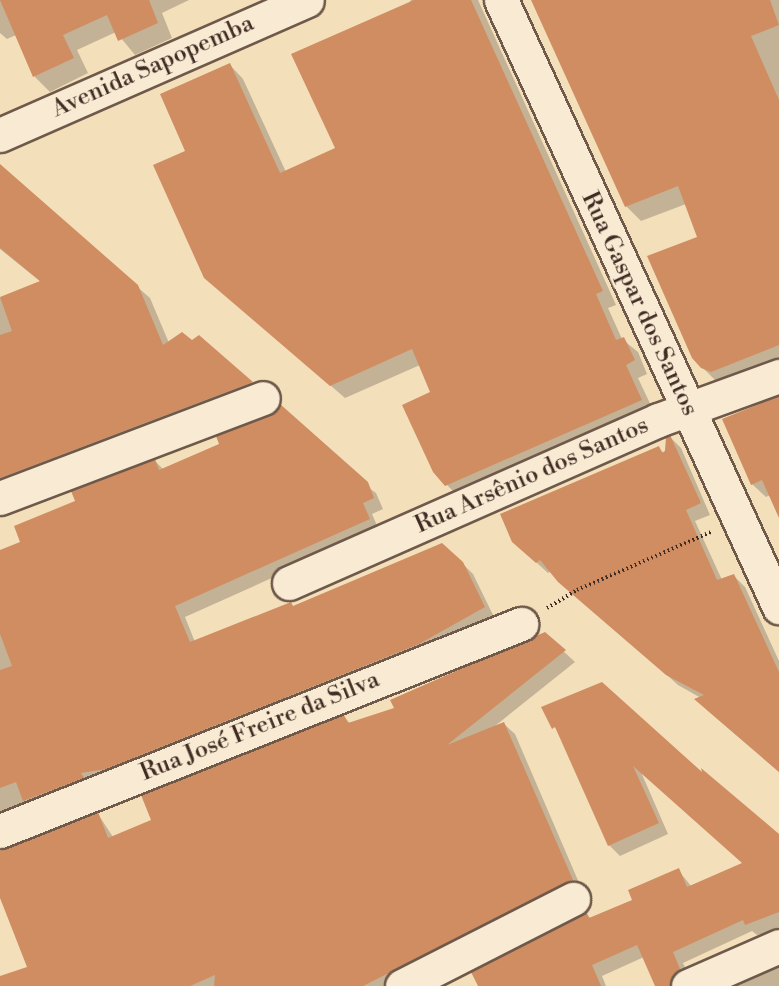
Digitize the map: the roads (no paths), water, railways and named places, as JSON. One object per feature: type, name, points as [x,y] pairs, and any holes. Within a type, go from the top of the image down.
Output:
[{"type":"street","name":"Avenida Sapopemba","points":[[0,135],[307,0]]},
{"type":"street","name":"Rua Gaspar dos Santos","points":[[501,0],[779,607]]},
{"type":"street","name":"Rua Arsênio dos Santos","points":[[289,583],[688,410],[779,376]]},
{"type":"street","points":[[0,498],[263,398]]},
{"type":"street","name":"Rua José Freire da Silva","points":[[0,831],[520,624]]},
{"type":"street","points":[[402,986],[443,978],[573,899]]},
{"type":"street","points":[[688,986],[779,946]]}]
